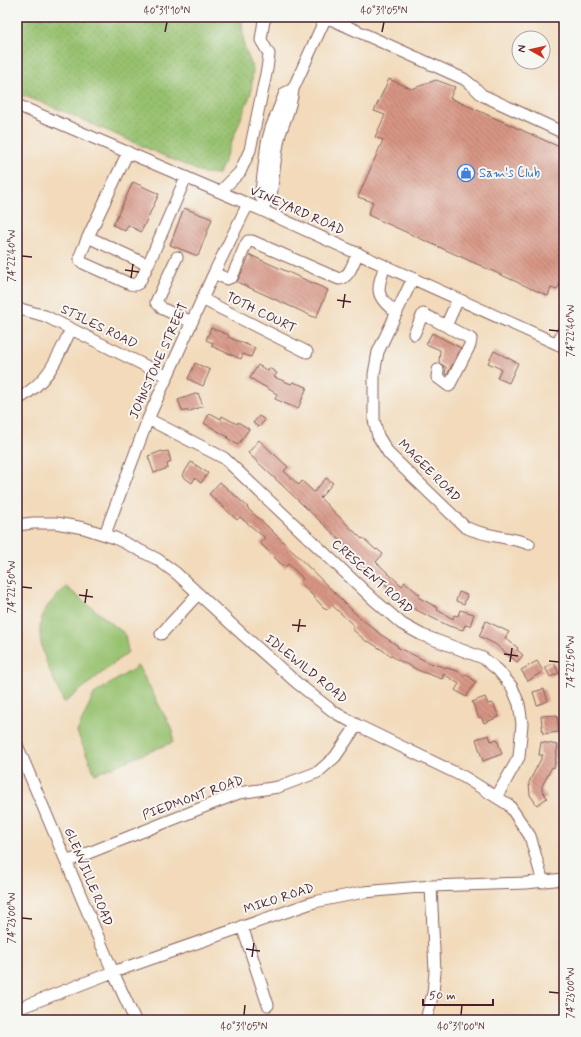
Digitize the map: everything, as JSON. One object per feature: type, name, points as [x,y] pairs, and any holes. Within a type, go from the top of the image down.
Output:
[{"type":"street","points":[[220,192],[240,172],[250,150],[269,54],[261,40],[264,20],[267,17]]},
{"type":"street","points":[[265,207],[272,199],[276,155],[280,134],[292,98],[293,89],[326,17],[464,79],[482,96],[564,133]]},
{"type":"street","name":"VINEYARD ROAD","points":[[17,105],[248,204],[265,207],[385,266],[560,345]]},
{"type":"street","points":[[128,152],[88,237],[80,256],[80,260],[89,266],[130,284],[135,285],[139,283],[186,177]]},
{"type":"street","name":"JOHNSTONE STREET","points":[[105,534],[148,419],[166,376],[248,204]]},
{"type":"street","points":[[88,237],[148,264]]},
{"type":"street","points":[[214,273],[227,279],[232,277],[248,241],[252,241],[339,279],[343,279],[347,276],[358,253]]},
{"type":"street","points":[[177,257],[156,302],[163,309],[192,322]]},
{"type":"street","points":[[385,266],[380,280],[379,294],[385,304],[397,313]]},
{"type":"street","name":"MAGEE ROAD","points":[[413,278],[378,352],[374,374],[374,420],[378,436],[389,454],[465,527],[476,533],[517,539],[529,544]]},
{"type":"street","name":"TOTH COURT","points":[[202,299],[307,352]]},
{"type":"street","points":[[446,326],[458,299]]},
{"type":"street","name":"STILES ROAD","points":[[17,308],[45,316],[166,376]]},
{"type":"street","points":[[414,334],[423,314],[471,339],[470,345],[450,386],[437,377],[438,370]]},
{"type":"street","points":[[17,400],[30,392],[43,380],[53,366],[71,329]]},
{"type":"street","points":[[560,345],[564,329]]},
{"type":"street","name":"CRESCENT ROAD","points":[[148,419],[224,458],[372,598],[402,624],[422,635],[482,658],[498,670],[512,686],[519,704],[522,724],[519,757],[497,796]]},
{"type":"street","name":"IDLEWILD ROAD","points":[[17,525],[56,523],[84,528],[105,534],[157,559],[176,573],[297,683],[334,712],[356,725],[464,777],[497,796],[509,805],[530,836],[543,882]]},
{"type":"street","points":[[161,634],[198,594]]},
{"type":"street","name":"PIEDMONT ROAD","points":[[66,862],[240,793],[278,787],[318,772],[335,757],[356,725]]},
{"type":"street","name":"GLENVILLE ROAD","points":[[17,745],[113,972],[135,1020]]},
{"type":"street","name":"MIKO ROAD","points":[[17,1009],[113,972],[314,902],[364,892],[431,886],[543,882],[564,879]]},
{"type":"street","points":[[426,1020],[433,993],[435,972],[431,886]]},
{"type":"street","points":[[242,926],[268,1005]]},
{"type":"green space","points":[[17,17],[245,17],[242,22],[244,46],[253,69],[251,93],[219,174],[203,173],[65,112],[17,93]]},
{"type":"green space","points":[[66,587],[125,634],[128,652],[64,703],[49,669],[40,633],[41,621],[45,610]]},
{"type":"green space","points":[[138,666],[173,731],[173,742],[95,774],[77,732],[94,694]]},
{"type":"building","name":"Sam's Club","points":[[389,79],[412,89],[436,80],[455,87],[450,98],[564,149],[564,275],[557,290],[551,288],[548,296],[368,215],[373,202],[358,197],[383,140],[375,137],[385,115],[374,111]]},
{"type":"building","points":[[133,182],[159,194],[141,232],[128,225],[125,231],[113,225]]},
{"type":"building","points":[[184,208],[212,219],[198,256],[170,245]]},
{"type":"building","points":[[250,255],[328,290],[316,318],[237,282]]},
{"type":"building","points":[[211,328],[255,348],[251,357],[243,354],[241,359],[211,346],[213,343],[206,340]]},
{"type":"building","points":[[432,333],[461,348],[447,375],[445,374],[446,367],[439,363],[440,350],[426,344]]},
{"type":"building","points":[[494,351],[518,363],[509,383],[497,378],[501,369],[488,363]]},
{"type":"building","points":[[195,363],[210,370],[203,386],[188,379]]},
{"type":"building","points":[[258,365],[268,371],[269,368],[277,373],[274,377],[291,384],[293,382],[307,387],[298,409],[275,399],[277,394],[250,378]]},
{"type":"building","points":[[198,393],[203,406],[188,412],[187,410],[183,412],[178,400]]},
{"type":"building","points":[[210,413],[221,419],[222,416],[237,424],[238,422],[249,429],[238,445],[227,438],[228,437],[204,423]]},
{"type":"building","points":[[259,416],[265,420],[259,427],[253,423]]},
{"type":"building","points":[[259,440],[288,467],[284,471],[299,485],[302,481],[314,492],[326,478],[333,483],[320,498],[362,539],[363,538],[376,550],[377,549],[383,554],[376,562],[402,586],[405,582],[420,595],[418,597],[438,608],[437,610],[453,619],[454,615],[458,616],[460,610],[474,614],[470,626],[465,625],[463,630],[449,626],[412,608],[396,594],[357,559],[359,558],[248,453]]},
{"type":"building","points":[[162,451],[168,451],[171,462],[167,464],[168,468],[154,473],[148,456]]},
{"type":"building","points":[[191,462],[208,473],[201,483],[195,478],[192,483],[182,476]]},
{"type":"building","points":[[220,482],[248,507],[247,508],[357,615],[380,634],[398,646],[397,647],[430,663],[457,671],[464,676],[465,674],[476,682],[466,697],[455,690],[459,684],[444,674],[442,679],[420,671],[398,660],[368,641],[367,642],[352,629],[354,626],[332,605],[326,610],[300,582],[303,579],[300,575],[288,564],[285,568],[260,543],[265,538],[240,517],[237,520],[209,494]]},
{"type":"building","points":[[459,592],[467,595],[464,604],[456,601]]},
{"type":"building","points":[[486,621],[509,632],[505,638],[518,648],[517,650],[523,655],[517,662],[495,644],[479,636]]},
{"type":"building","points":[[537,661],[543,671],[528,681],[521,670]]},
{"type":"building","points":[[554,663],[559,673],[550,677],[545,667]]},
{"type":"building","points":[[544,689],[548,701],[537,705],[533,692]]},
{"type":"building","points":[[485,697],[488,704],[492,703],[494,705],[499,717],[484,723],[481,717],[479,718],[472,702]]},
{"type":"building","points":[[557,715],[559,732],[543,734],[541,716]]},
{"type":"building","points":[[489,735],[491,741],[497,739],[502,754],[483,761],[476,739]]},
{"type":"building","points":[[541,742],[558,745],[554,768],[552,767],[542,786],[542,790],[547,798],[537,805],[530,795],[529,782],[543,755],[539,755]]},
{"type":"place","name":"Sam's Club","points":[[466,173]]}]
